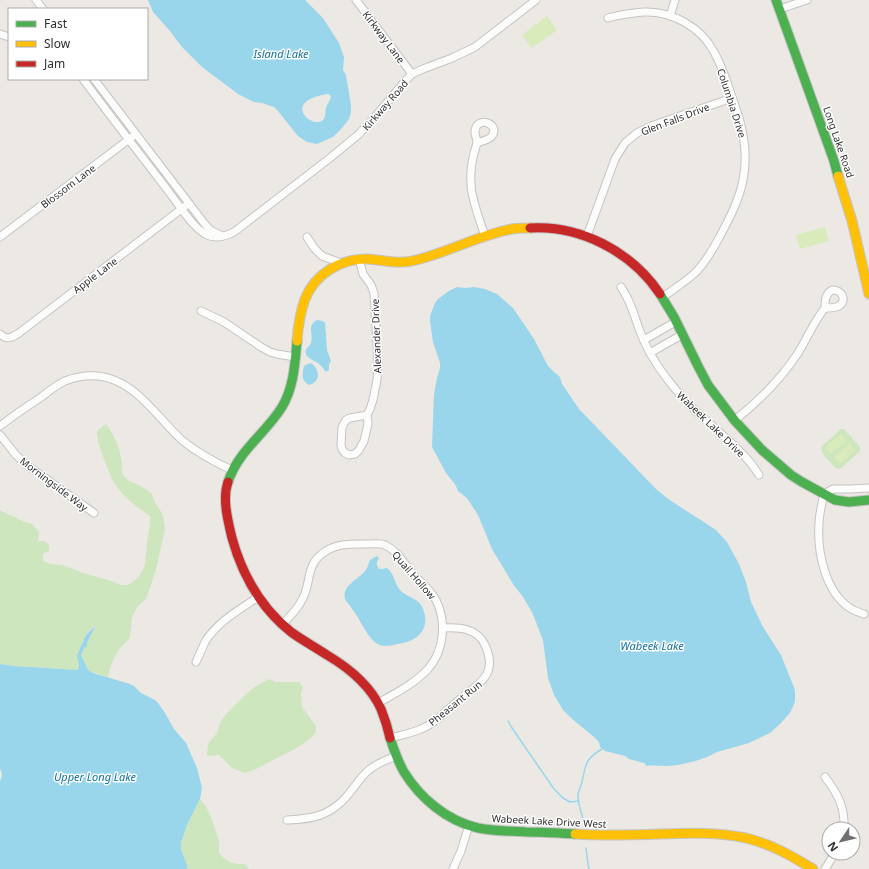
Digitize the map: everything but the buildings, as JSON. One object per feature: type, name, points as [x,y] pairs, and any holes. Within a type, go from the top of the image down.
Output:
[{"type":"street","points":[[36,0],[42,8]]},
{"type":"street","name":"Kirkway Lane","points":[[356,0],[412,74]]},
{"type":"street","name":"Kirkway Road","points":[[95,80],[135,134],[185,206],[192,222],[206,234],[213,237],[228,235],[240,228],[359,134],[412,74],[423,68],[461,55],[475,47],[536,0]]},
{"type":"street","points":[[670,16],[675,0]]},
{"type":"street","name":"Long Lake Road","points":[[776,0],[834,161],[867,273],[869,294]]},
{"type":"street","points":[[780,10],[807,0]]},
{"type":"street","name":"Columbia Drive","points":[[608,18],[635,13],[657,13],[680,20],[696,30],[717,56],[742,128],[746,149],[745,172],[739,198],[734,211],[712,250],[702,264],[688,279],[663,297]]},
{"type":"street","name":"Kirkway Road","points":[[84,80],[128,140],[185,206]]},
{"type":"street","name":"Glen Falls Drive","points":[[587,236],[615,159],[630,138],[651,126],[732,98]]},
{"type":"street","name":"Blossom Lane","points":[[0,237],[135,134]]},
{"type":"street","points":[[478,143],[472,161],[470,182],[474,205],[485,236]]},
{"type":"street","name":"Apple Lane","points":[[0,334],[4,338],[7,338],[19,333],[185,206]]},
{"type":"street","name":"Wabeek Lake Drive West","points":[[813,869],[767,844],[752,839],[725,834],[587,835],[499,830],[469,825],[439,810],[424,798],[402,769],[390,738],[387,723],[378,703],[367,686],[350,670],[298,636],[283,624],[258,597],[240,562],[227,516],[226,489],[232,470],[241,457],[276,417],[287,398],[291,384],[300,315],[303,303],[306,294],[312,285],[326,271],[341,263],[359,259],[375,259],[393,263],[410,262],[485,236],[507,230],[533,228],[559,229],[587,236],[612,249],[632,262],[649,279],[663,297],[677,321],[707,384],[749,438],[774,461],[805,484],[834,500],[869,500]]},
{"type":"street","points":[[308,237],[318,253],[326,258],[341,263]]},
{"type":"street","name":"Alexander Drive","points":[[359,259],[363,274],[371,285],[374,293],[378,348],[377,380],[373,400],[367,415],[368,424],[364,441],[355,454],[349,455],[345,453],[342,449],[342,426],[346,420],[350,418],[367,415]]},
{"type":"street","name":"Wabeek Lake Drive","points":[[621,287],[631,304],[650,353],[661,372],[680,395],[743,454],[753,465],[759,475]]},
{"type":"street","points":[[735,420],[763,396],[786,370],[803,345],[818,316],[825,308]]},
{"type":"street","points":[[201,311],[224,322],[270,352],[295,356]]},
{"type":"street","points":[[644,340],[677,321]]},
{"type":"street","points":[[650,353],[683,334]]},
{"type":"street","points":[[0,426],[54,387],[66,381],[86,376],[106,378],[118,381],[134,392],[192,448],[211,460],[232,470]]},
{"type":"street","name":"Morningside Way","points":[[0,435],[16,455],[28,466],[94,513]]},
{"type":"street","points":[[864,614],[850,608],[838,598],[830,585],[822,559],[818,534],[819,519],[824,494],[832,488],[850,490],[869,488]]},
{"type":"street","name":"Quail Hollow","points":[[283,624],[301,603],[308,587],[313,564],[320,555],[329,549],[341,545],[372,544],[384,545],[395,552],[436,600],[441,614],[443,628],[442,638],[439,650],[429,668],[409,685],[378,703]]},
{"type":"street","points":[[196,662],[206,642],[215,630],[229,617],[258,597]]},
{"type":"street","name":"Pheasant Run","points":[[390,738],[413,732],[432,724],[486,677],[489,668],[489,659],[486,648],[481,639],[463,628],[443,628]]},
{"type":"street","points":[[287,820],[311,818],[332,810],[347,797],[368,771],[378,763],[396,756]]},
{"type":"street","points":[[825,777],[839,798],[843,812],[844,821]]},
{"type":"street","points":[[453,869],[461,851],[469,825]]},
{"type":"green space","points":[[547,16],[557,30],[532,48],[522,35]]},
{"type":"green space","points":[[825,227],[829,241],[800,249],[796,235]]},
{"type":"green space","points":[[106,424],[113,435],[120,454],[122,474],[129,481],[141,486],[151,493],[163,515],[165,529],[156,570],[146,599],[138,606],[132,617],[130,638],[115,656],[108,677],[89,671],[86,668],[81,655],[96,626],[94,626],[86,635],[77,656],[79,665],[78,670],[0,664],[0,510],[32,524],[39,532],[38,541],[44,541],[49,545],[49,551],[43,554],[43,561],[51,564],[63,565],[120,585],[128,585],[138,578],[145,565],[150,516],[127,498],[112,479],[98,443],[97,435],[97,431]]},
{"type":"green space","points":[[841,429],[844,429],[860,447],[860,451],[840,469],[836,468],[826,458],[822,453],[821,447]]},
{"type":"green space","points":[[841,434],[847,441],[831,454],[825,447]]},
{"type":"green space","points":[[849,443],[855,451],[840,464],[834,457]]},
{"type":"green space","points":[[269,679],[276,682],[299,682],[303,687],[301,692],[302,707],[316,726],[315,734],[293,750],[245,773],[232,768],[219,755],[207,756],[208,744],[217,733],[220,722],[228,712],[256,686]]},
{"type":"green space","points":[[200,799],[210,814],[219,841],[219,853],[230,862],[245,864],[249,869],[187,869],[181,849],[181,842],[187,825]]},
{"type":"water","name":"Island Lake","points":[[148,0],[305,0],[323,18],[339,43],[344,57],[343,70],[346,75],[351,105],[349,119],[333,137],[317,144],[307,142],[298,136],[274,107],[254,102],[238,94],[202,67],[182,47],[153,12]],"holes":[[[328,94],[331,97],[326,107],[324,119],[318,122],[307,118],[303,113],[302,108],[305,102]]]},
{"type":"water","name":"Wabeek Lake","points":[[457,287],[474,287],[485,289],[497,294],[513,308],[534,339],[548,366],[560,377],[562,384],[579,409],[657,490],[671,501],[716,530],[727,542],[739,564],[746,582],[751,602],[763,627],[781,655],[795,690],[795,702],[790,713],[770,733],[749,743],[717,752],[693,762],[667,766],[647,766],[644,763],[629,759],[625,756],[605,751],[600,747],[599,742],[594,737],[563,710],[554,695],[548,678],[543,640],[532,612],[492,549],[478,515],[467,498],[458,491],[432,447],[434,394],[440,363],[433,342],[430,316],[438,299]]},
{"type":"water","points":[[317,320],[325,323],[327,350],[331,361],[329,364],[329,370],[326,372],[318,363],[308,358],[306,352],[306,349],[311,343],[312,339],[312,325]]},
{"type":"water","points":[[311,363],[316,369],[318,375],[316,381],[309,385],[303,379],[303,372],[304,366]]},
{"type":"water","points":[[377,556],[379,558],[377,561],[377,566],[379,569],[387,568],[390,570],[401,591],[419,602],[424,611],[425,622],[422,632],[418,636],[406,642],[387,646],[382,646],[376,643],[368,634],[345,599],[348,586],[366,570],[370,560]]},
{"type":"water","name":"Upper Long Lake","points":[[96,625],[87,646],[84,648],[81,655],[88,670],[93,673],[130,684],[141,693],[155,700],[165,713],[174,729],[186,743],[197,768],[202,788],[200,799],[187,825],[181,842],[181,849],[187,869],[0,869],[0,781],[2,772],[0,769],[0,664],[78,670],[79,665],[77,656],[81,646],[86,635]]},
{"type":"waterway","points":[[508,721],[554,789],[563,798],[570,802],[579,801]]},
{"type":"waterway","points":[[584,822],[579,805],[578,794],[587,762],[592,756],[602,749]]},
{"type":"waterway","points":[[586,848],[589,869]]},
{"type":"traffic: fast","points":[[776,0],[834,161],[838,176]]},
{"type":"traffic: fast","points":[[660,294],[674,317],[708,385],[735,421],[762,450],[791,475],[835,500],[849,502],[869,500]]},
{"type":"traffic: fast","points":[[228,482],[238,461],[282,407],[286,399],[293,375],[297,341]]},
{"type":"traffic: fast","points":[[390,738],[404,772],[418,791],[435,807],[456,820],[467,825],[490,830],[575,834]]},
{"type":"traffic: slow","points":[[838,176],[852,221],[869,294]]},
{"type":"traffic: slow","points":[[297,341],[302,310],[309,290],[315,282],[330,269],[348,261],[358,259],[398,262],[410,261],[428,257],[476,239],[500,232],[530,228]]},
{"type":"traffic: slow","points":[[575,834],[618,835],[704,833],[735,836],[773,847],[813,869]]},
{"type":"traffic: jam","points":[[530,228],[549,228],[568,231],[586,236],[604,244],[635,266],[660,294]]},
{"type":"traffic: jam","points":[[228,482],[226,489],[226,503],[227,517],[232,538],[241,564],[254,590],[280,623],[291,632],[351,671],[365,685],[381,709],[390,738]]}]
